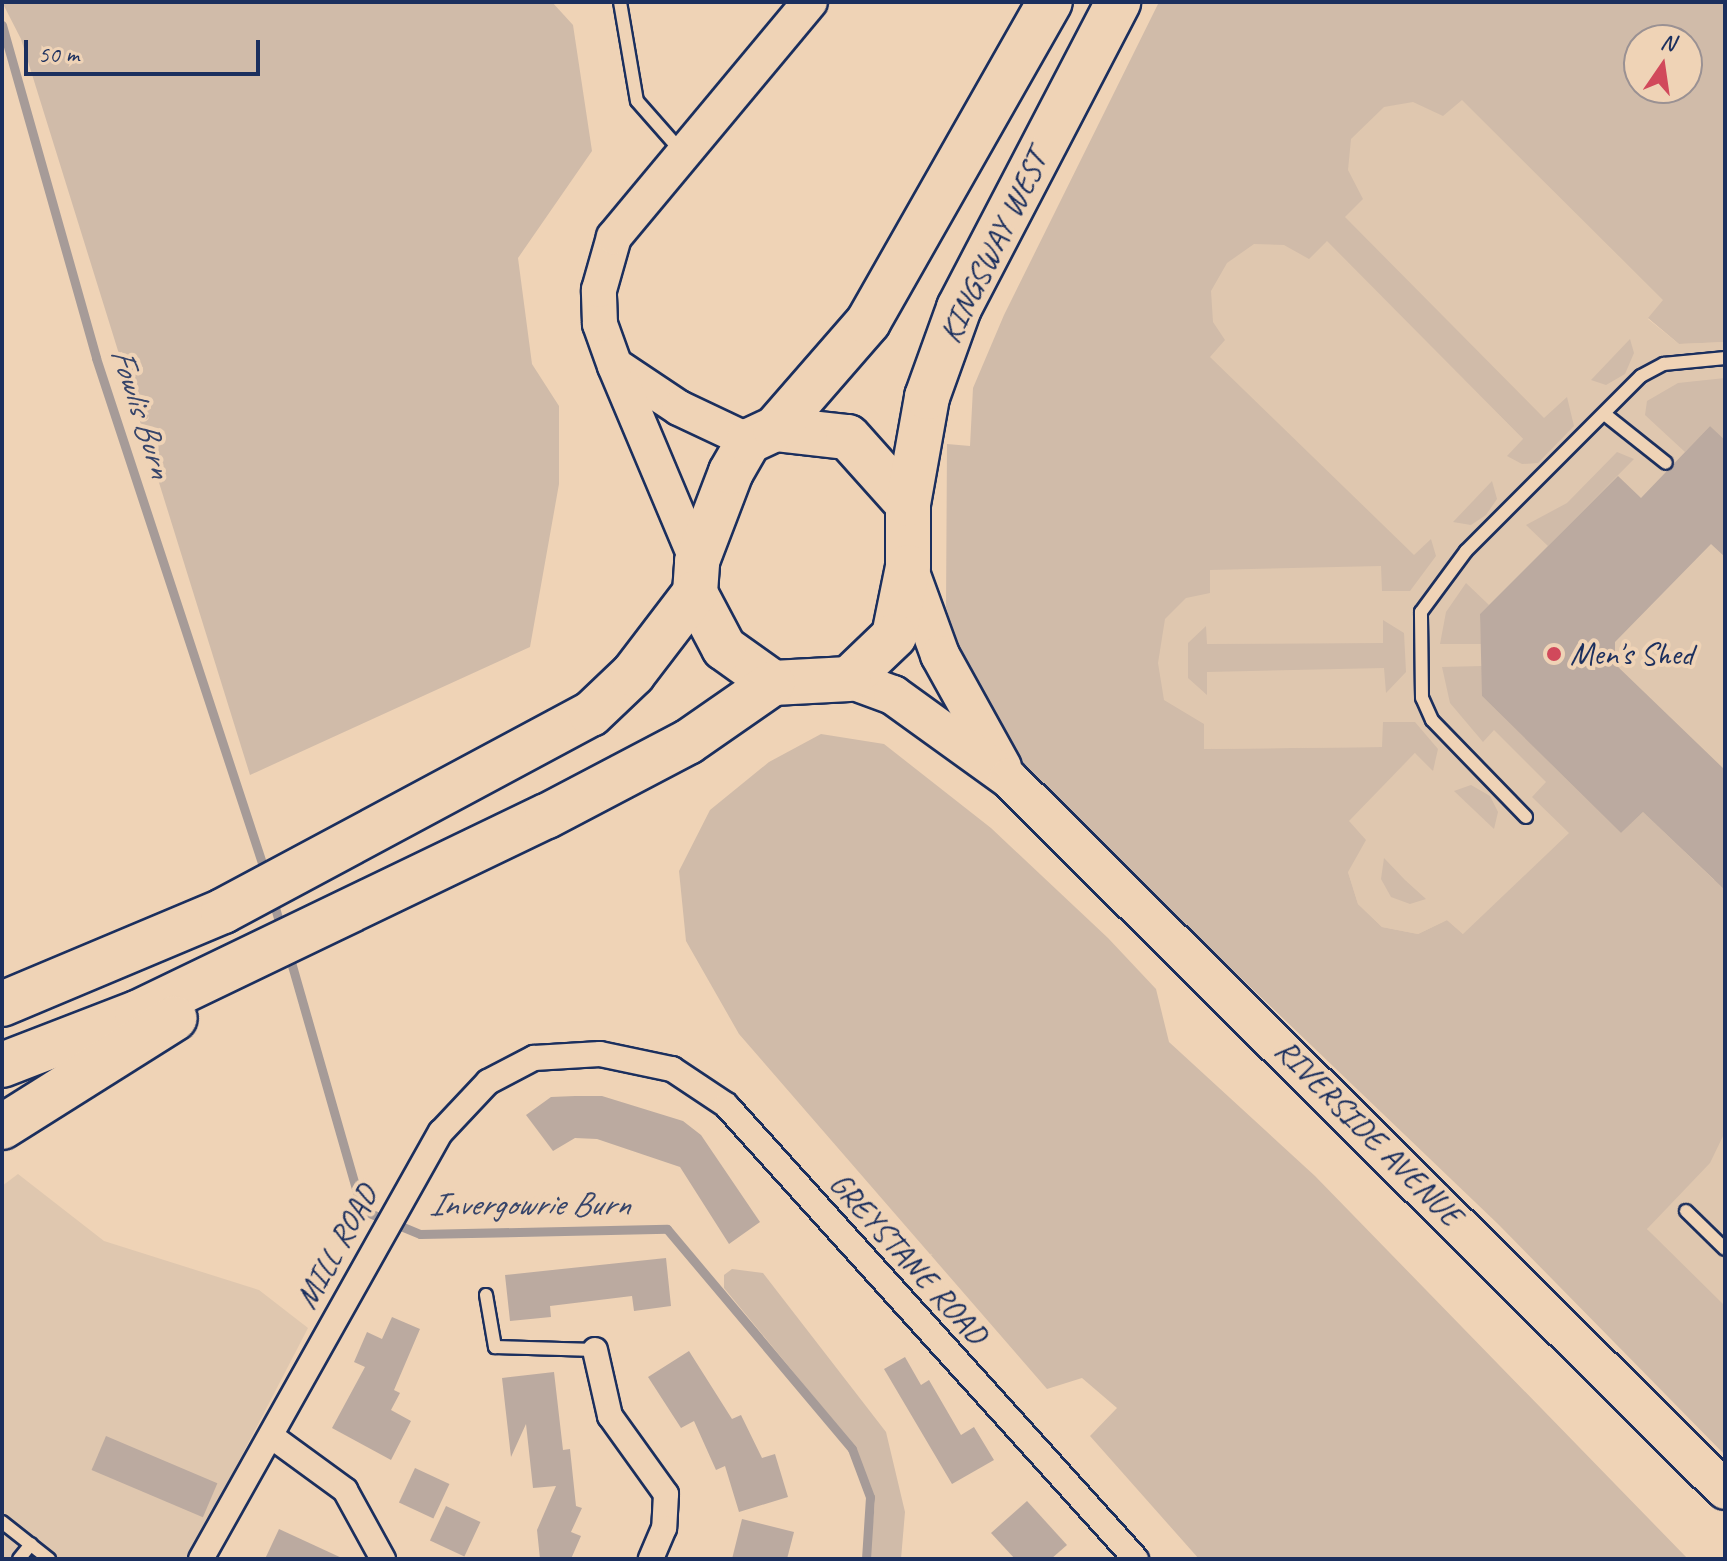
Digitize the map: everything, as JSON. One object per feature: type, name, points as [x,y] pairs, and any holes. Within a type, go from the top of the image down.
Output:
[{"type":"highway","name":"KINGSWAY WEST","points":[[762,435],[868,322],[1050,2]]},
{"type":"highway","name":"KINGSWAY WEST","points":[[908,504],[927,397],[959,308],[1118,2]]},
{"type":"highway","points":[[2,1004],[223,911],[410,815],[591,714],[633,674],[696,577],[762,435],[848,437],[908,504],[908,567],[894,636],[849,679],[773,683],[688,742],[250,964],[137,1013],[2,1065]]},
{"type":"highway","points":[[696,577],[724,648],[773,683]]},
{"type":"highway","points":[[2,1127],[250,964]]},
{"type":"main road","name":"RIVERSIDE AVENUE","points":[[908,567],[940,655],[1008,778]]},
{"type":"main road","name":"RIVERSIDE AVENUE","points":[[849,679],[893,695],[1008,778],[1725,1490]]},
{"type":"street","points":[[696,577],[600,324],[599,290],[614,237],[810,2]]},
{"type":"street","points":[[615,366],[679,408],[762,435]]},
{"type":"street","name":"MILL ROAD","points":[[201,1559],[387,1221],[441,1132],[488,1082],[534,1058],[600,1054]]},
{"type":"street","name":"GREYSTANE ROAD","points":[[600,1054],[672,1069],[726,1105],[1136,1559]]},
{"type":"street","points":[[595,1350],[610,1416],[666,1494],[664,1528],[651,1559]]},
{"type":"street","points":[[271,1436],[345,1490],[383,1559]]},
{"type":"lane","points":[[620,2],[637,101],[683,154]]},
{"type":"lane","points":[[1526,817],[1432,720],[1422,698],[1421,612],[1466,551],[1607,416],[1641,376],[1664,364],[1725,358]]},
{"type":"lane","points":[[1607,416],[1666,463]]},
{"type":"lane","points":[[1686,1211],[1725,1249]]},
{"type":"lane","points":[[486,1295],[495,1347],[595,1350]]},
{"type":"lane","points":[[2,1522],[49,1559]]},
{"type":"lane","points":[[19,1559],[31,1544]]},
{"type":"shaded area","points":[[2,2],[552,2],[573,25],[592,151],[518,258],[532,364],[559,406],[559,484],[530,647],[250,775],[21,39]]},
{"type":"shaded area","points":[[1159,2],[1725,2],[1725,342],[1679,344],[1648,318],[1663,300],[1462,100],[1443,116],[1413,102],[1384,107],[1351,139],[1348,170],[1363,199],[1345,217],[1544,418],[1567,397],[1574,426],[1538,463],[1522,464],[1507,456],[1523,439],[1327,241],[1309,259],[1284,245],[1254,244],[1227,263],[1211,291],[1213,322],[1225,340],[1210,357],[1414,555],[1431,539],[1436,556],[1410,591],[1382,591],[1381,566],[1210,570],[1210,593],[1186,598],[1165,619],[1158,663],[1164,700],[1204,724],[1204,749],[1382,747],[1383,722],[1415,722],[1438,749],[1433,771],[1415,753],[1349,821],[1366,840],[1348,872],[1358,904],[1382,927],[1418,934],[1447,920],[1463,934],[1569,833],[1532,797],[1546,782],[1494,730],[1483,742],[1450,703],[1442,667],[1482,666],[1482,696],[1621,833],[1643,812],[1714,880],[1725,870],[1725,1132],[1710,1163],[1647,1229],[1725,1306],[1725,1455],[1498,1224],[1033,779],[968,681],[946,607],[947,444],[970,446],[973,388],[1004,315]]},
{"type":"shaded area","points":[[1470,92],[1673,289],[1648,319],[1679,344],[1725,342],[1725,957],[1463,934],[1447,920],[1418,934],[1382,927],[1358,904],[1348,872],[1348,821],[1415,753],[1383,747],[1203,749],[1113,699],[1184,349],[1236,231],[1327,240],[1523,439],[1544,419],[1344,217],[1348,112]]},
{"type":"shaded area","points":[[1630,339],[1634,353],[1625,374],[1606,385],[1591,380]]},
{"type":"shaded area","points":[[1725,378],[1725,440],[1710,426],[1685,452],[1645,415],[1647,401],[1678,383]]},
{"type":"shaded area","points":[[1617,452],[1634,459],[1548,546],[1526,525],[1567,503]]},
{"type":"shaded area","points":[[1492,481],[1497,499],[1486,515],[1471,525],[1453,522]]},
{"type":"shaded area","points":[[1466,583],[1489,605],[1480,614],[1481,644],[1440,644],[1446,612]]},
{"type":"shaded area","points":[[1383,620],[1404,633],[1406,672],[1386,693],[1384,668],[1207,672],[1207,695],[1188,678],[1188,643],[1206,626],[1207,644],[1383,643]]},
{"type":"shaded area","points":[[821,734],[884,744],[991,828],[1108,938],[1156,989],[1169,1042],[1315,1176],[1688,1559],[1199,1559],[1090,1436],[1117,1408],[1082,1378],[1047,1389],[739,1034],[686,941],[679,871],[710,810],[769,762]]},
{"type":"shaded area","points":[[1471,785],[1490,796],[1498,812],[1494,829],[1454,791]]},
{"type":"shaded area","points":[[1384,858],[1426,899],[1410,904],[1391,897],[1381,879]]},
{"type":"shaded area","points":[[1725,990],[1725,1314],[1647,1229]]},
{"type":"shaded area","points":[[18,1174],[104,1241],[259,1290],[308,1328],[188,1559],[2,1559],[2,1186]]},
{"type":"shaded area","points":[[732,1269],[763,1273],[886,1432],[905,1512],[901,1559],[869,1559],[875,1503],[856,1448],[724,1288],[724,1275]]},
{"type":"building","points":[[1710,426],[1725,440],[1725,557],[1711,544],[1615,642],[1615,664],[1725,770],[1725,890],[1643,812],[1621,833],[1482,696],[1480,614],[1618,476],[1641,498]]},
{"type":"building","points":[[602,1096],[683,1121],[701,1135],[760,1222],[729,1244],[680,1167],[597,1139],[575,1138],[553,1151],[526,1115],[551,1097]]},
{"type":"building","points":[[666,1258],[671,1306],[634,1311],[632,1296],[550,1306],[551,1317],[510,1321],[505,1275]]},
{"type":"building","points":[[392,1317],[420,1329],[394,1390],[400,1393],[391,1410],[411,1421],[391,1460],[332,1428],[365,1367],[354,1362],[367,1332],[382,1339]]},
{"type":"building","points":[[689,1351],[732,1419],[741,1415],[762,1458],[775,1454],[788,1497],[739,1512],[725,1466],[716,1470],[694,1421],[681,1428],[648,1377]]},
{"type":"building","points":[[905,1357],[921,1385],[929,1380],[961,1435],[974,1427],[994,1460],[952,1484],[884,1369]]},
{"type":"building","points":[[554,1372],[563,1450],[570,1449],[576,1506],[582,1508],[571,1532],[581,1536],[571,1559],[540,1559],[537,1530],[556,1486],[533,1488],[526,1424],[511,1457],[502,1378]]},
{"type":"building","points":[[106,1436],[217,1483],[203,1517],[92,1470]]},
{"type":"building","points":[[415,1468],[449,1484],[433,1518],[399,1502]]},
{"type":"building","points":[[1027,1501],[1067,1545],[1051,1559],[1015,1559],[991,1533]]},
{"type":"building","points":[[446,1506],[480,1522],[464,1556],[430,1540]]},
{"type":"building","points":[[742,1519],[794,1532],[787,1559],[732,1559]]},
{"type":"building","points":[[279,1529],[344,1559],[265,1559]]},
{"type":"waterway","name":"Fowlis Burn","points":[[2,25],[96,358],[266,875]]},
{"type":"waterway","name":"Invergowrie Burn","points":[[272,897],[281,929]]},
{"type":"waterway","name":"Invergowrie Burn","points":[[289,955],[362,1210],[420,1234],[667,1229],[852,1449],[870,1497],[866,1559]]},
{"type":"place","name":"Men's Shed","points":[[1554,654]]}]
